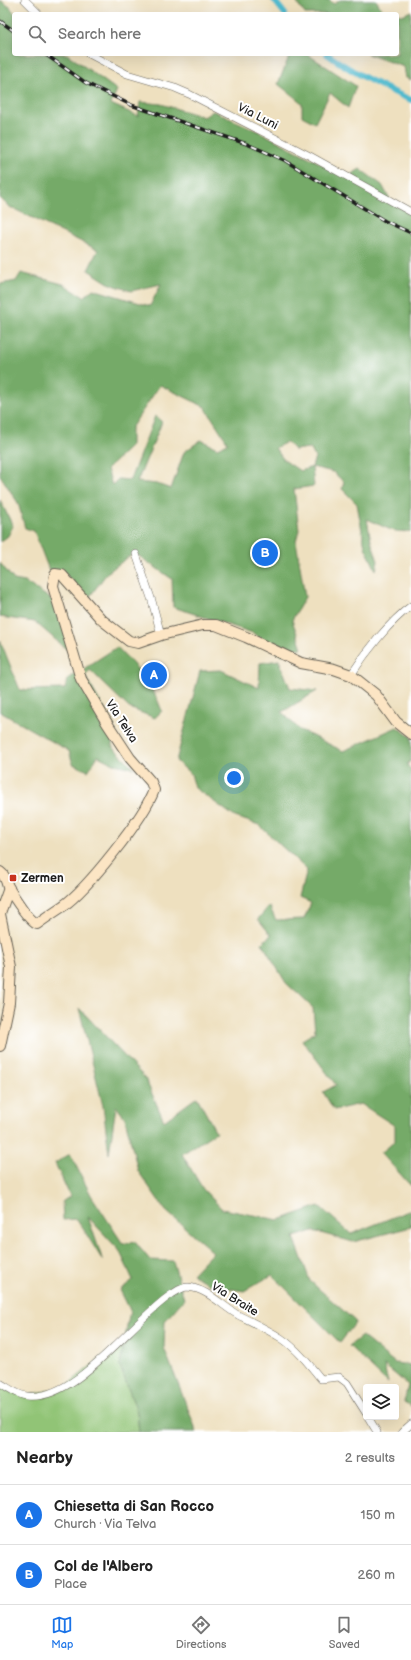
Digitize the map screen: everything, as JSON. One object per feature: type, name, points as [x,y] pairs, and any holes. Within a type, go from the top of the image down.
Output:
[{"type":"street","points":[[25,0],[37,12]]},
{"type":"street","name":"Via Luni","points":[[93,56],[127,74],[175,88],[189,94],[310,156],[411,212]]},
{"type":"street","points":[[136,554],[152,601],[161,635]]},
{"type":"street","name":"Via Telva","points":[[9,888],[30,919],[37,924],[67,903],[109,856],[142,812],[154,790],[152,782],[130,758],[106,723],[81,679],[53,586],[55,574],[62,575],[102,620],[129,641],[138,643],[161,635],[203,625],[216,626],[246,637],[301,663],[334,669],[351,675],[376,695],[396,722],[411,734]]},
{"type":"street","points":[[351,675],[402,612],[411,606]]},
{"type":"street","points":[[0,872],[7,879],[9,888],[0,914],[11,967],[9,1003],[0,1046]]},
{"type":"street","name":"Via Braite","points":[[0,1383],[18,1393],[34,1396],[52,1392],[66,1386],[124,1339],[159,1302],[181,1288],[187,1287],[205,1292],[230,1310],[282,1338],[307,1362],[321,1379],[340,1377],[347,1383],[363,1408]]},
{"type":"street","points":[[370,1420],[377,1432]]},
{"type":"street","points":[[402,1432],[411,1424]]},
{"type":"green space","points":[[0,0],[10,7],[14,12],[12,12],[12,56],[70,56],[117,90],[111,104],[138,116],[140,102],[161,104],[204,117],[213,111],[258,131],[347,177],[360,169],[382,185],[392,203],[411,213],[411,531],[404,532],[393,530],[367,519],[371,541],[378,561],[376,570],[365,547],[357,504],[342,489],[344,482],[333,472],[312,467],[314,486],[294,489],[299,530],[296,541],[305,597],[292,620],[302,648],[290,649],[282,655],[253,633],[173,607],[172,579],[136,554],[131,555],[107,573],[88,599],[65,574],[50,573],[34,531],[25,528],[18,503],[0,475],[0,284],[16,281],[21,273],[63,284],[84,297],[93,289],[150,306],[161,284],[131,291],[110,284],[88,270],[98,250],[8,206],[0,198]],"holes":[[[160,385],[205,407],[228,443],[217,448],[201,440],[184,452],[171,489],[157,484],[137,482],[162,422],[155,416],[130,480],[118,479],[112,485],[107,469],[131,446],[131,428]],[[287,442],[294,450],[310,448],[315,457],[312,467],[300,471],[284,460],[275,448]]]},
{"type":"green space","points":[[295,0],[329,0],[334,4],[340,0],[376,0],[383,12],[304,12]]},
{"type":"green space","points":[[411,11],[411,80],[406,78],[404,67],[373,56],[399,56],[399,14],[402,15]]},
{"type":"green space","points":[[289,56],[310,56],[356,86],[348,108],[330,93],[315,123],[302,116],[302,103],[278,84]]},
{"type":"green space","points":[[0,500],[13,526],[8,536],[0,542]]},
{"type":"green space","points":[[0,563],[14,580],[25,582],[57,603],[73,655],[35,622],[0,617]]},
{"type":"green space","points":[[0,640],[20,690],[65,689],[68,679],[117,647],[137,669],[154,692],[162,711],[155,718],[129,708],[90,670],[85,676],[113,724],[112,746],[134,768],[114,764],[98,756],[88,771],[73,764],[69,751],[0,712]]},
{"type":"green space","points":[[279,660],[290,688],[317,691],[282,712],[300,730],[343,751],[397,727],[411,737],[411,761],[407,764],[411,771],[411,1186],[381,1153],[395,1141],[395,1126],[361,1104],[334,1110],[323,1092],[336,1085],[302,1040],[315,1032],[313,1008],[286,983],[262,943],[271,935],[258,919],[269,906],[276,920],[304,919],[311,903],[300,898],[307,870],[259,825],[235,817],[195,788],[191,774],[176,761],[200,671],[221,670],[259,688],[260,663]]},
{"type":"green space","points":[[79,1008],[145,1078],[164,1121],[197,1097],[216,1132],[182,1154],[203,1189],[222,1209],[279,1220],[319,1206],[351,1234],[411,1210],[411,1227],[353,1242],[313,1231],[294,1237],[310,1281],[356,1322],[340,1343],[272,1275],[244,1291],[212,1286],[192,1274],[213,1252],[166,1211],[138,1171],[125,1118],[116,1106],[109,1154],[103,1106]]},
{"type":"green space","points":[[70,1154],[91,1195],[123,1244],[135,1242],[150,1260],[173,1261],[184,1299],[165,1321],[164,1348],[197,1432],[139,1432],[137,1412],[120,1366],[130,1310],[120,1290],[133,1280],[119,1250],[88,1217],[103,1261],[77,1219],[63,1220],[62,1202],[70,1196],[55,1163]]},
{"type":"green space","points":[[362,1336],[395,1363],[411,1365],[411,1406],[404,1402],[408,1385],[384,1365],[388,1383],[349,1346]]},
{"type":"green space","points":[[124,1339],[120,1366],[137,1412],[139,1432],[0,1432],[0,1383],[26,1396],[66,1386]]},
{"type":"waterway","points":[[274,0],[283,12]]},
{"type":"waterway","points":[[330,56],[368,79],[411,100]]},
{"type":"railway","points":[[0,21],[12,30]]},
{"type":"railway","points":[[48,56],[86,83],[131,105],[247,144],[284,160],[385,221],[411,233]]},
{"type":"place","name":"Col de l'Albero","points":[[265,553]]},
{"type":"place","name":"Chiesetta di San Rocco","points":[[154,675]]},
{"type":"place","name":"Zermen","points":[[13,878]]}]
